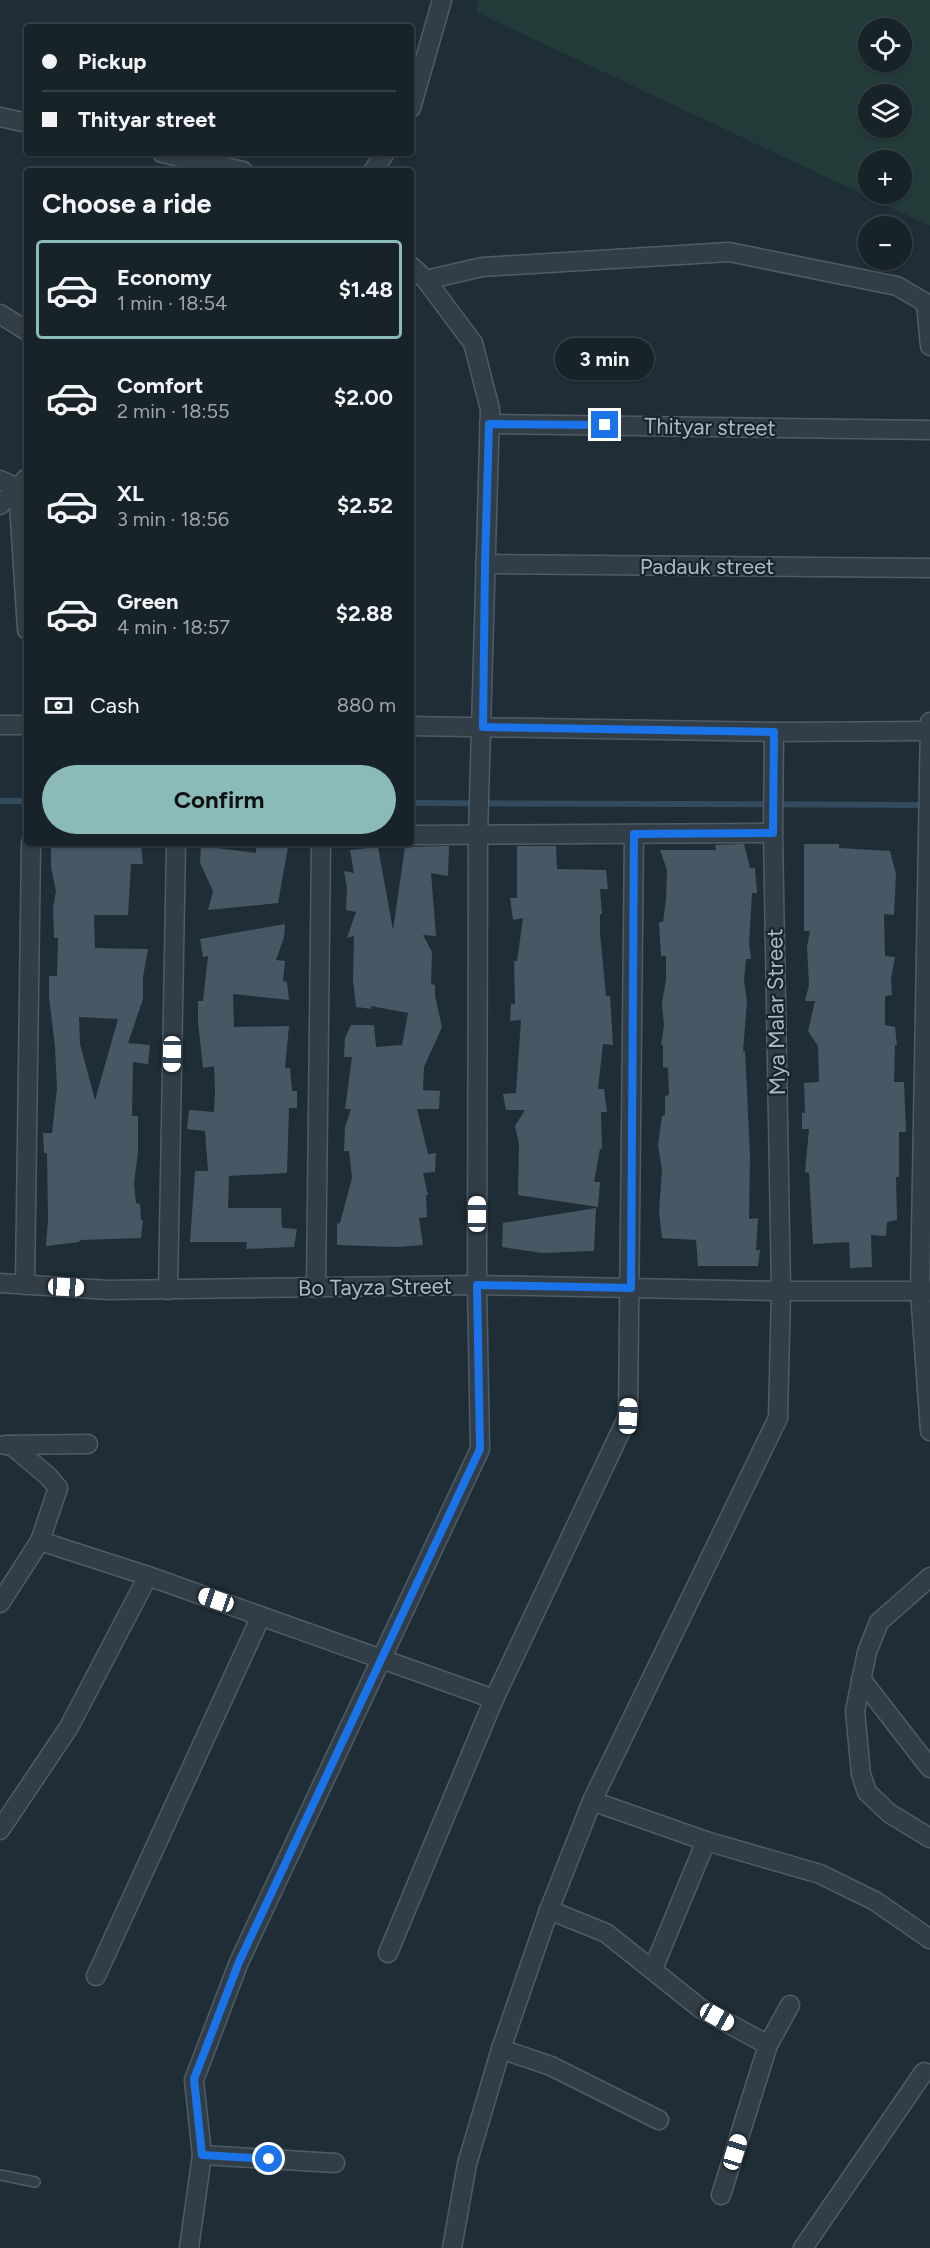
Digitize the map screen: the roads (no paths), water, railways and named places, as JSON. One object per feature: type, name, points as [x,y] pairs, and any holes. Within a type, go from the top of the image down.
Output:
[{"type":"street","points":[[414,98],[442,0]]},
{"type":"street","points":[[0,117],[24,122]]},
{"type":"street","points":[[176,156],[230,168]]},
{"type":"street","points":[[426,280],[482,267],[729,252],[897,286],[926,303],[930,346]]},
{"type":"street","points":[[189,2248],[202,2155],[194,2079],[239,1962],[480,1449],[477,1285],[478,835],[483,727],[490,408],[473,343],[426,280],[414,269]]},
{"type":"street","points":[[0,314],[24,329]]},
{"type":"street","name":"Thityar street","points":[[489,424],[930,430]]},
{"type":"street","points":[[0,480],[22,483]]},
{"type":"street","points":[[0,505],[22,483]]},
{"type":"street","points":[[22,483],[24,542]]},
{"type":"street","name":"Padauk street","points":[[485,564],[930,568]]},
{"type":"street","points":[[930,722],[925,1291],[930,1431]]},
{"type":"street","points":[[0,725],[24,725]]},
{"type":"street","points":[[414,726],[774,732],[930,731]]},
{"type":"street","name":"Mya Malar Street","points":[[452,2248],[467,2164],[501,2049],[549,1910],[592,1801],[778,1418],[781,1291],[773,833],[774,732]]},
{"type":"street","points":[[414,835],[773,833]]},
{"type":"street","points":[[388,1953],[494,1699],[628,1416],[634,834]]},
{"type":"street","points":[[25,1285],[32,846]]},
{"type":"street","points":[[168,1290],[176,846]]},
{"type":"street","points":[[316,1288],[321,846]]},
{"type":"street","name":"Bo Tayza Street","points":[[0,1283],[108,1290],[477,1285],[781,1291],[925,1291]]},
{"type":"street","points":[[5,1445],[88,1444]]},
{"type":"street","points":[[0,1603],[40,1541],[58,1488],[48,1476],[5,1445]]},
{"type":"street","points":[[40,1541],[148,1576],[494,1699]]},
{"type":"street","points":[[0,1830],[69,1727],[148,1576]]},
{"type":"street","points":[[929,1582],[879,1622],[867,1652],[855,1711],[861,1774],[867,1792],[889,1813],[930,1838]]},
{"type":"street","points":[[96,1976],[261,1616]]},
{"type":"street","points":[[861,1679],[930,1768]]},
{"type":"street","points":[[592,1801],[706,1841],[820,1874],[875,1901],[930,1939]]},
{"type":"street","points":[[653,1969],[706,1841]]},
{"type":"street","points":[[549,1910],[606,1932],[700,2008],[768,2045]]},
{"type":"street","points":[[721,2195],[768,2045],[790,2005]]},
{"type":"street","points":[[501,2049],[551,2066],[659,2120]]},
{"type":"street","points":[[803,2248],[924,2072]]},
{"type":"street","points":[[202,2155],[335,2163]]},
{"type":"lane","points":[[0,2175],[35,2182]]},
{"type":"waterway","points":[[0,801],[24,801]]},
{"type":"waterway","points":[[414,803],[926,805]]}]
